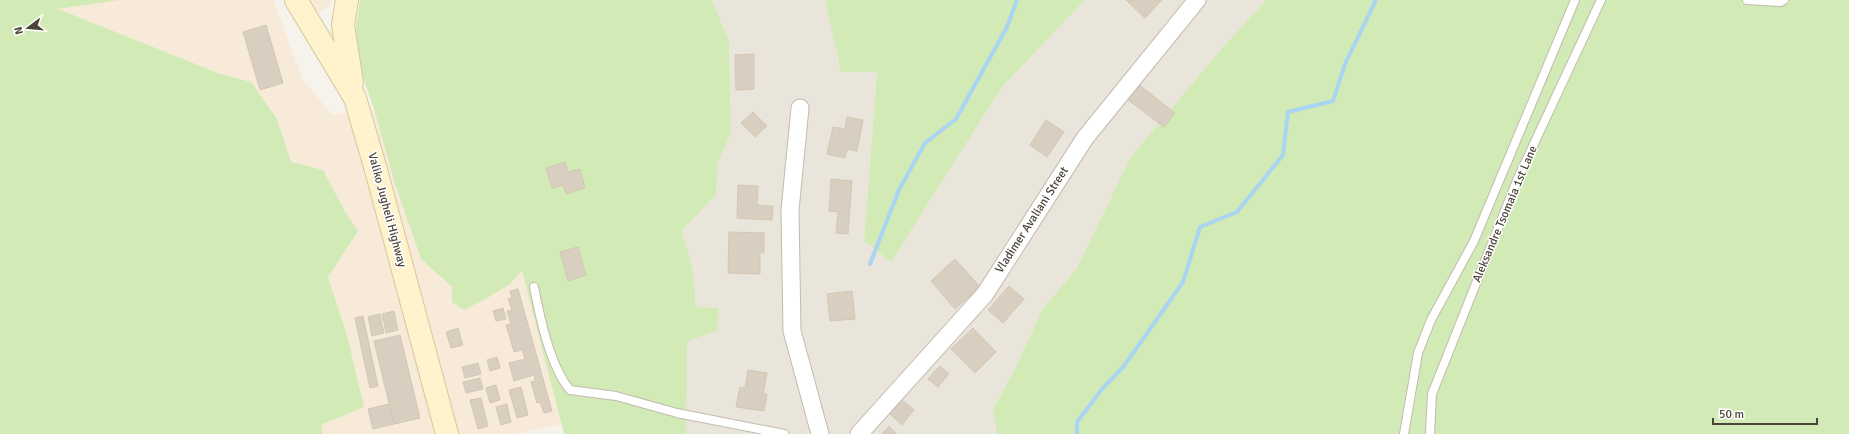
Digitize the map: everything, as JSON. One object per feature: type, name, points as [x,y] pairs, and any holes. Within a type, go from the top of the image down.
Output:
[{"type":"main road","name":"Valiko Jugheli Highway","points":[[296,0],[355,98],[376,170],[447,434]]},
{"type":"main road","points":[[346,0],[343,25],[355,98]]},
{"type":"street","name":"Vladimer Avaliani Street","points":[[859,434],[985,294],[1085,138],[1197,0]]},
{"type":"street","points":[[800,108],[790,210],[792,331],[820,434]]},
{"type":"lane","points":[[1404,434],[1418,353],[1431,320],[1474,241],[1575,0]]},
{"type":"lane","name":"Aleksandre Tsomaia 1st Lane","points":[[1430,434],[1432,394],[1518,178],[1601,0]]},
{"type":"lane","points":[[1747,0],[1781,2],[1784,0]]},
{"type":"lane","points":[[534,287],[552,356],[561,379],[570,390],[616,396],[677,413],[784,434]]},
{"type":"shaded area","points":[[119,0],[273,0],[303,80],[332,115],[374,109],[395,184],[421,259],[452,287],[464,310],[510,284],[522,271],[561,424],[517,434],[323,434],[321,425],[363,407],[347,335],[328,276],[357,231],[344,210],[291,162],[277,119],[251,82],[218,73],[57,9]]},
{"type":"shaded area","points":[[303,0],[332,0],[330,6],[319,12],[306,5]]},
{"type":"shaded area","points":[[712,0],[825,0],[841,72],[877,71],[864,241],[891,262],[1002,87],[1085,0],[1266,0],[1224,46],[1077,268],[1042,310],[1015,369],[993,409],[997,434],[685,434],[686,341],[719,308],[696,307],[693,271],[682,230],[716,195],[718,162],[731,133],[729,41]]},
{"type":"green space","points":[[0,0],[119,0],[58,9],[218,73],[251,82],[277,119],[291,162],[323,170],[344,210],[358,231],[328,277],[347,335],[364,407],[321,425],[323,434],[0,434]]},
{"type":"green space","points":[[360,0],[712,0],[729,41],[731,133],[718,162],[716,195],[682,230],[693,271],[696,307],[719,308],[717,331],[687,341],[686,434],[564,434],[522,271],[510,284],[464,310],[452,302],[452,287],[421,259],[395,184],[374,109],[360,69],[356,27]]},
{"type":"green space","points":[[825,0],[1085,0],[1002,87],[891,262],[864,241],[877,72],[841,72]]},
{"type":"green space","points":[[1266,0],[1849,0],[1849,434],[997,434],[993,409],[1015,369],[1042,310],[1077,268],[1131,157],[1224,46]]},
{"type":"building","points":[[1126,0],[1162,0],[1145,18]]},
{"type":"building","points":[[266,25],[283,83],[260,90],[243,32]]},
{"type":"building","points":[[754,54],[754,89],[736,90],[735,55]]},
{"type":"building","points":[[1138,84],[1175,113],[1164,127],[1127,99]]},
{"type":"building","points":[[753,112],[767,126],[755,137],[741,123]]},
{"type":"building","points":[[847,117],[863,120],[857,151],[847,149],[845,158],[827,154],[833,127],[845,129]]},
{"type":"building","points":[[1046,120],[1064,132],[1047,157],[1030,145]]},
{"type":"building","points":[[565,162],[568,172],[580,169],[585,188],[566,194],[563,185],[552,188],[546,168]]},
{"type":"building","points":[[831,179],[852,181],[848,234],[836,233],[838,212],[829,211]]},
{"type":"building","points":[[738,185],[758,186],[757,205],[773,206],[772,220],[737,218]]},
{"type":"building","points":[[729,232],[764,233],[764,253],[760,253],[760,274],[728,273]]},
{"type":"building","points":[[578,247],[586,275],[568,281],[560,252]]},
{"type":"building","points":[[955,259],[980,287],[955,309],[931,281]]},
{"type":"building","points":[[1009,286],[1024,299],[1003,323],[988,310]]},
{"type":"building","points":[[518,289],[552,411],[544,413],[540,402],[537,403],[531,382],[535,381],[534,375],[514,381],[509,363],[525,359],[522,350],[514,352],[506,325],[511,324],[507,311],[512,310],[508,299],[512,298],[510,291]]},
{"type":"building","points":[[852,291],[855,319],[830,321],[827,294]]},
{"type":"building","points":[[503,308],[506,319],[496,321],[493,311]]},
{"type":"building","points":[[394,311],[396,320],[384,323],[382,314]]},
{"type":"building","points":[[380,314],[382,323],[370,326],[368,317]]},
{"type":"building","points":[[363,316],[378,386],[370,388],[355,318]]},
{"type":"building","points":[[396,321],[398,330],[386,333],[384,324]]},
{"type":"building","points":[[382,324],[384,333],[372,336],[370,327]]},
{"type":"building","points":[[458,328],[463,345],[451,348],[446,332]]},
{"type":"building","points":[[973,328],[996,352],[975,373],[951,349]]},
{"type":"building","points":[[400,335],[420,418],[394,424],[374,341]]},
{"type":"building","points":[[497,357],[500,368],[490,371],[487,360]]},
{"type":"building","points":[[478,363],[481,374],[465,378],[462,367]]},
{"type":"building","points":[[940,366],[949,374],[938,387],[928,379]]},
{"type":"building","points":[[748,370],[767,373],[763,394],[767,394],[764,411],[736,407],[740,387],[745,388]]},
{"type":"building","points":[[480,378],[483,389],[466,393],[463,382]]},
{"type":"building","points":[[496,385],[500,400],[490,403],[486,388]]},
{"type":"building","points":[[521,387],[528,415],[517,418],[509,390]]},
{"type":"building","points":[[481,398],[488,426],[478,429],[470,400]]},
{"type":"building","points":[[902,400],[914,410],[902,425],[890,414]]},
{"type":"building","points":[[389,404],[394,424],[373,429],[368,409]]},
{"type":"building","points":[[507,404],[511,422],[501,425],[496,407]]},
{"type":"building","points":[[889,426],[897,434],[882,434]]},
{"type":"waterway","points":[[870,264],[899,190],[925,143],[956,119],[1007,27],[1017,0]]},
{"type":"waterway","points":[[1077,434],[1077,422],[1102,389],[1124,366],[1183,282],[1200,227],[1237,212],[1283,155],[1288,112],[1333,101],[1345,64],[1376,0]]}]
